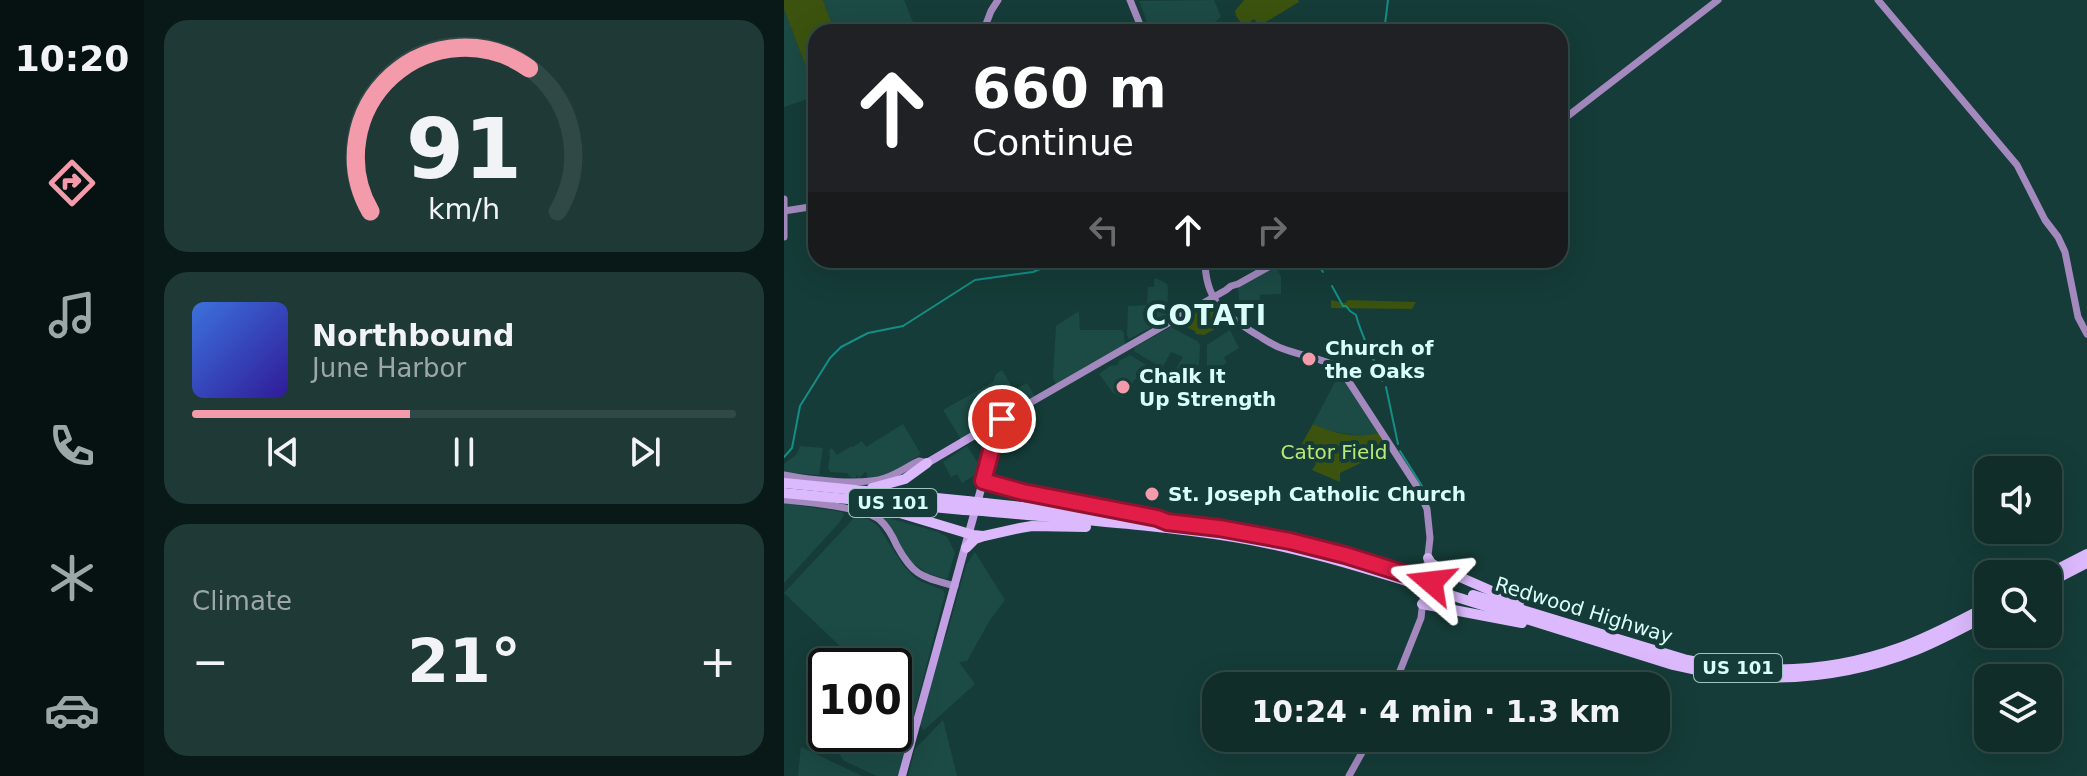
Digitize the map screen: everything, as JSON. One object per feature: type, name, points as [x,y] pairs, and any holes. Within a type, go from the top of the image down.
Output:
[{"type":"highway","points":[[824,492],[887,485],[905,479],[927,463]]},
{"type":"highway","points":[[983,481],[1167,522]]},
{"type":"highway","name":"Redwood Highway","points":[[784,483],[824,492]]},
{"type":"highway","points":[[824,492],[984,536]]},
{"type":"highway","name":"Redwood Highway","points":[[784,493],[824,492],[984,507],[1197,532],[1278,546],[1561,621],[1696,662],[1741,669],[1795,670],[1849,662],[1901,648],[1974,613]]},
{"type":"highway","name":"Redwood Highway","points":[[984,507],[1219,528],[1345,555],[1413,580]]},
{"type":"highway","points":[[966,548],[984,536],[1032,526],[1129,525]]},
{"type":"highway","points":[[2062,567],[2087,554]]},
{"type":"highway","points":[[2062,576],[2087,563]]},
{"type":"highway","points":[[1430,564],[1561,621]]},
{"type":"highway","name":"Redwood Highway","points":[[1431,585],[1673,665],[1743,677],[1815,676],[1850,670],[1933,643],[1974,622]]},
{"type":"highway","points":[[1421,618],[1426,605],[1583,636]]},
{"type":"highway","points":[[1884,661],[1905,657]]},
{"type":"main road","points":[[987,24],[998,0]]},
{"type":"main road","points":[[1130,0],[1140,24]]},
{"type":"main road","points":[[1568,116],[1718,0]]},
{"type":"main road","points":[[1878,0],[2017,165],[2065,252],[2078,317],[2087,334]]},
{"type":"main road","points":[[784,199],[784,237]]},
{"type":"main road","points":[[784,211],[808,207]]},
{"type":"main road","points":[[1205,268],[1213,297],[1223,312],[1273,344],[1340,368],[1425,502],[1430,532],[1426,605]]},
{"type":"main road","points":[[784,475],[861,481],[884,479],[919,461],[927,463],[1073,376],[1266,268]]},
{"type":"main road","points":[[902,776],[1002,419]]},
{"type":"main road","points":[[988,427],[992,447]]},
{"type":"main road","points":[[964,441],[984,436],[992,447]]},
{"type":"main road","points":[[901,470],[921,456],[942,455]]},
{"type":"main road","points":[[784,500],[870,514],[885,525],[906,563],[914,571],[955,586]]},
{"type":"main road","points":[[1400,672],[1421,618]]},
{"type":"main road","points":[[1349,776],[1362,752]]},
{"type":"shaded area","points":[[823,0],[904,0],[915,24],[832,24]]},
{"type":"shaded area","points":[[1214,0],[1221,17],[1211,24],[1148,24],[1139,1]]},
{"type":"shaded area","points":[[784,9],[808,72],[808,99],[784,107]]},
{"type":"shaded area","points":[[1270,268],[1277,268],[1281,276],[1281,294],[1260,295],[1259,308],[1240,307],[1238,287]]},
{"type":"shaded area","points":[[1156,278],[1167,284],[1167,319],[1129,339],[1128,306],[1147,305],[1148,287],[1154,287]]},
{"type":"shaded area","points":[[1079,311],[1080,330],[1121,330],[1125,345],[1056,385],[1053,376],[1056,326]]},
{"type":"shaded area","points":[[1171,327],[1200,345],[1199,365],[1186,366],[1186,380],[1173,374],[1183,357],[1171,352],[1162,368],[1134,351],[1135,347]]},
{"type":"shaded area","points":[[1230,330],[1239,348],[1224,357],[1227,363],[1207,373],[1207,345]]},
{"type":"shaded area","points":[[1130,355],[1146,365],[1139,380],[1135,379],[1123,398],[1113,393],[1099,374]]},
{"type":"shaded area","points":[[1002,370],[1014,390],[1027,383],[1035,397],[962,441],[943,410],[993,382]]},
{"type":"shaded area","points":[[1341,375],[1378,433],[1366,436],[1327,431],[1313,424]]},
{"type":"shaded area","points":[[903,424],[921,454],[890,475],[868,479],[866,471],[859,478],[857,475],[855,478],[847,473],[830,472],[829,450],[832,448],[837,455],[862,441],[866,447]]},
{"type":"shaded area","points":[[800,446],[823,448],[819,475],[784,473],[784,464],[797,454]]},
{"type":"shaded area","points":[[967,446],[978,463],[982,463],[980,472],[962,483],[957,474],[951,477],[943,462]]},
{"type":"shaded area","points":[[784,503],[842,512],[844,515],[784,583]]},
{"type":"shaded area","points":[[882,516],[947,537],[955,552],[948,578],[927,573],[911,562]]},
{"type":"shaded area","points":[[854,518],[868,519],[878,526],[914,577],[943,590],[945,594],[912,722],[912,648],[842,648],[784,593]]},
{"type":"shaded area","points":[[975,552],[1005,600],[967,661],[959,662],[975,684],[924,730],[919,724],[941,647],[966,565]]},
{"type":"shaded area","points":[[943,720],[957,776],[908,776],[915,749]]},
{"type":"shaded area","points":[[801,747],[862,776],[798,776]]},
{"type":"shaded area","points":[[841,752],[904,752],[898,776],[877,776],[844,761]]},
{"type":"green space","points":[[784,0],[823,0],[832,24],[808,24],[808,72],[784,9]]},
{"type":"green space","points":[[1244,0],[1299,2],[1262,24],[1258,24],[1254,19],[1242,24],[1235,11]]},
{"type":"green space","points":[[1331,300],[1345,303],[1348,300],[1416,302],[1412,309],[1331,308]]},
{"type":"green space","points":[[1209,306],[1228,322],[1204,335],[1179,324],[1180,322]]},
{"type":"green space","name":"Cator Field","points":[[1313,424],[1345,434],[1378,433],[1390,449],[1340,473],[1340,482],[1312,470],[1316,464],[1311,461],[1313,455],[1299,449]]},
{"type":"waterway","points":[[1385,24],[1388,0]]},
{"type":"waterway","points":[[784,457],[792,448],[800,406],[830,358],[841,347],[868,333],[903,326],[975,280],[1043,268]]},
{"type":"waterway","points":[[1320,268],[1323,272]]},
{"type":"waterway","points":[[1332,286],[1343,306],[1356,315],[1382,381]]},
{"type":"waterway","points":[[1386,387],[1398,444]]},
{"type":"waterway","points":[[1400,451],[1422,486]]},
{"type":"place","name":"Church of the Oaks","points":[[1309,359]]},
{"type":"place","name":"Chalk It Up Strength","points":[[1123,387]]},
{"type":"place","name":"St. Joseph Catholic Church","points":[[1152,494]]},
{"type":"district","name":"COTATI","points":[[1207,315]]},
{"type":"route","points":[[1002,419],[983,481],[1167,522],[1242,531],[1290,541],[1431,582]]}]
